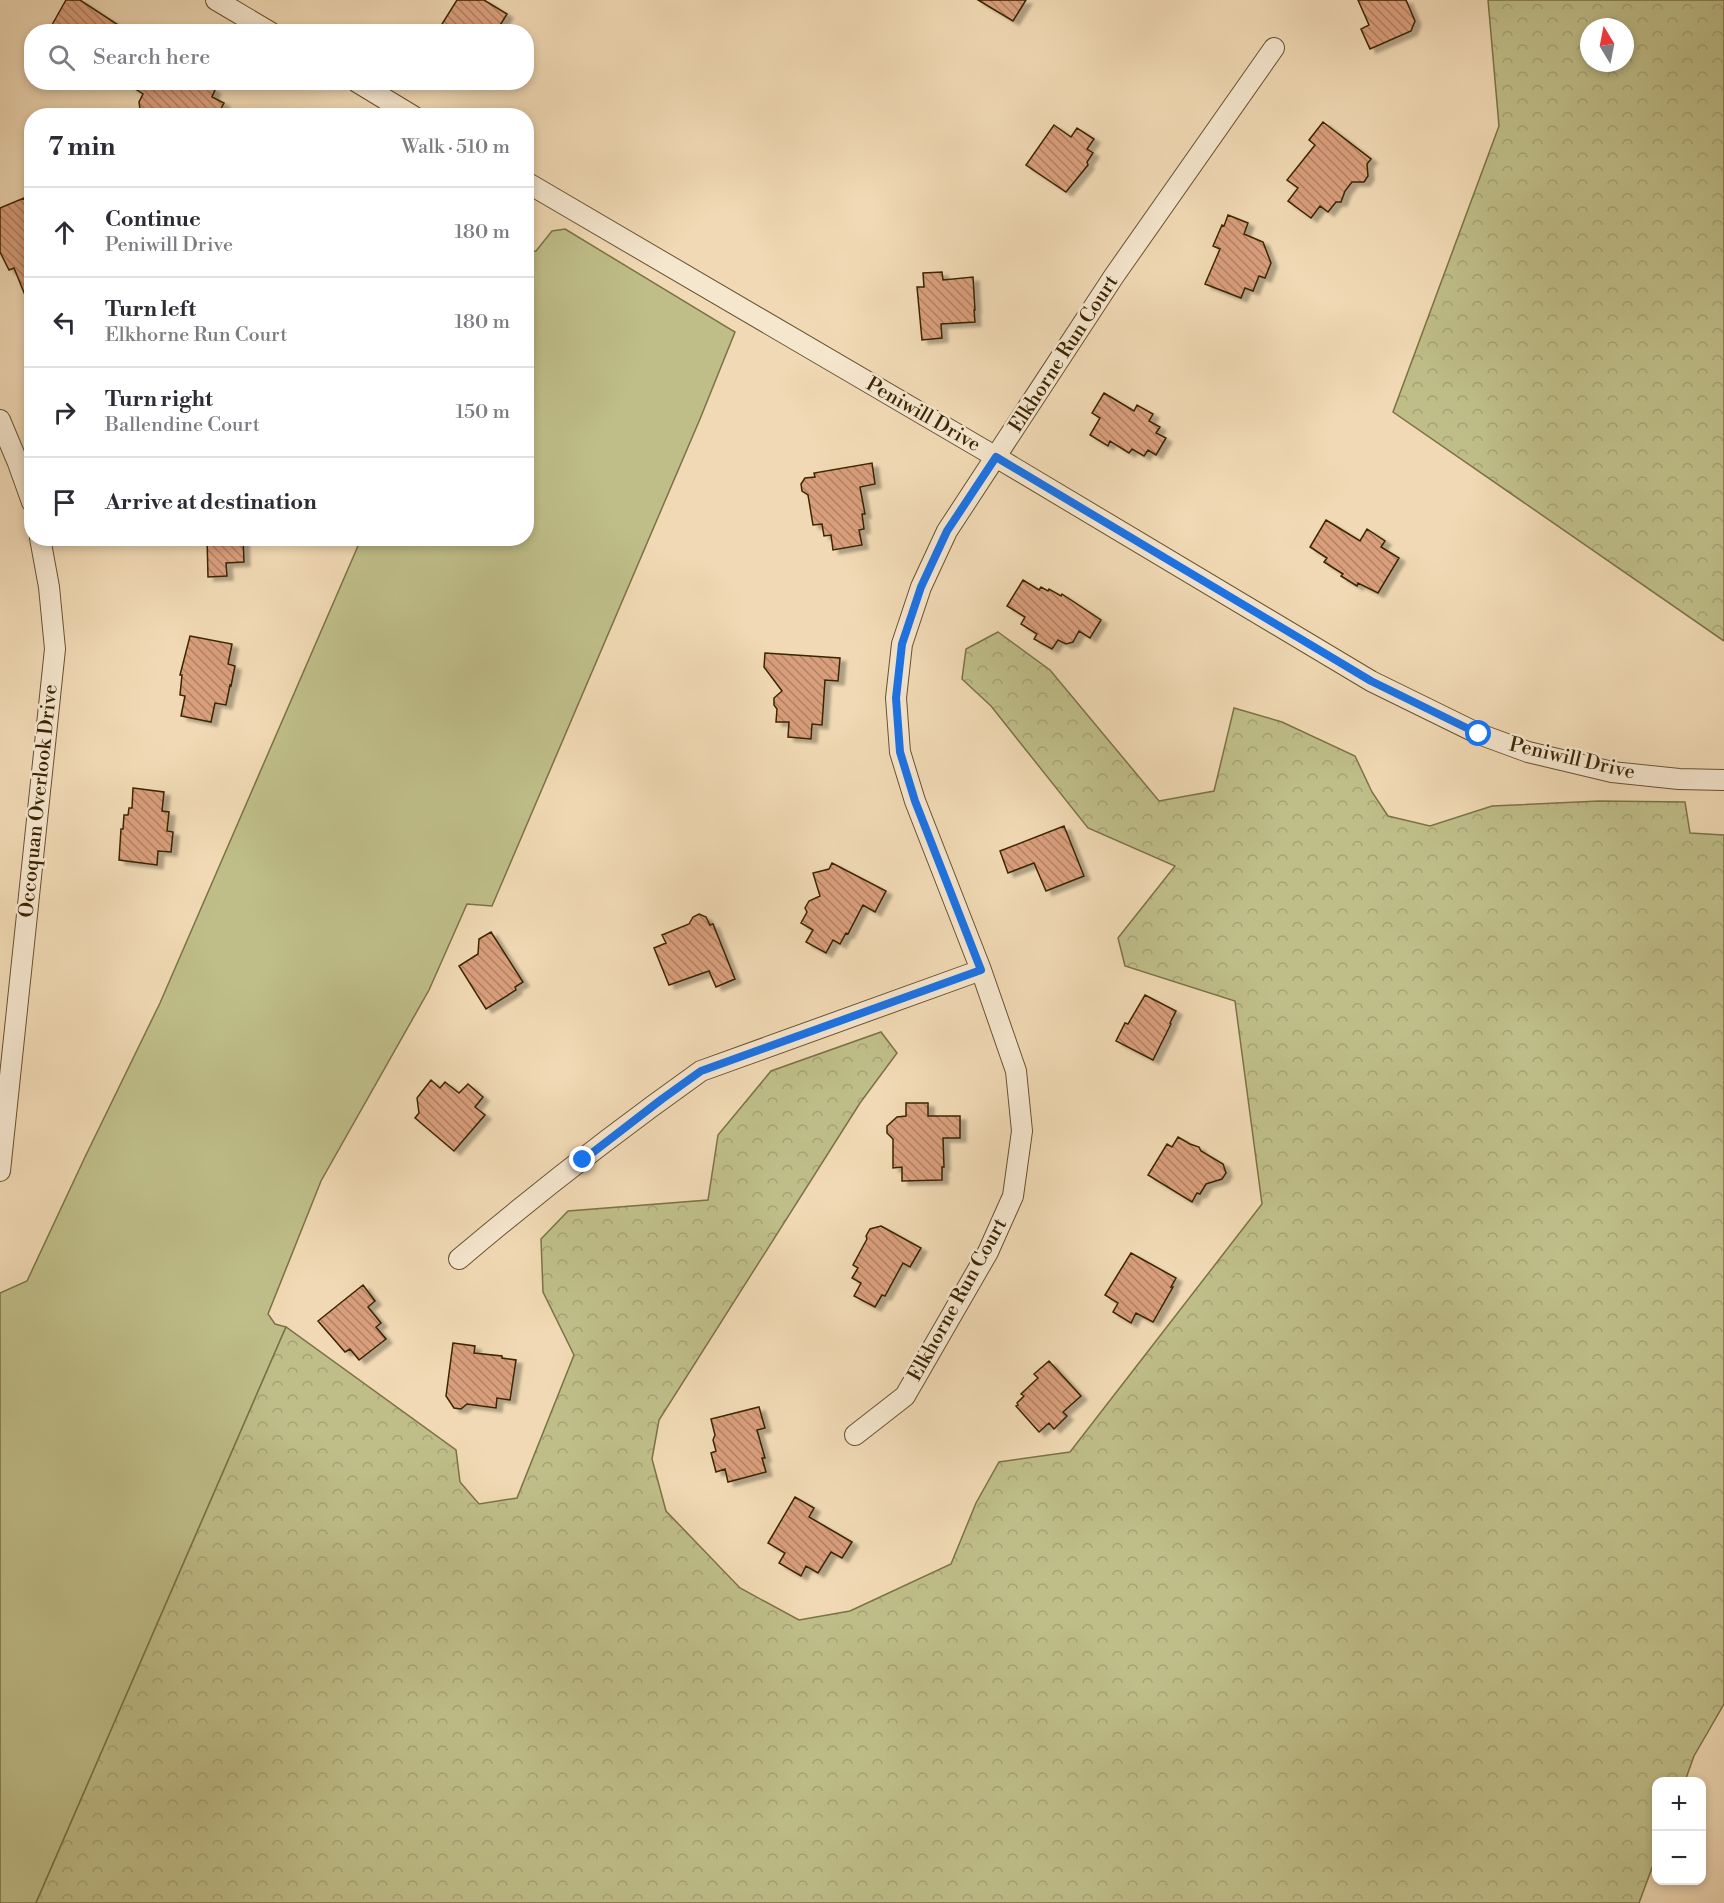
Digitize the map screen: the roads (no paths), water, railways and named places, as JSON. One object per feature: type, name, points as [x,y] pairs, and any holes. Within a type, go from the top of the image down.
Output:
[{"type":"street","points":[[216,0],[256,24]]},
{"type":"street","name":"Elkhorne Run Court","points":[[855,1435],[905,1396],[988,1252],[1013,1196],[1022,1131],[1016,1071],[981,970],[915,801],[900,752],[896,698],[902,644],[921,587],[947,531],[1114,276],[1274,48]]},
{"type":"street","points":[[370,90],[400,108]]},
{"type":"street","name":"Peniwill Drive","points":[[534,187],[996,457],[1371,681],[1479,734],[1528,752],[1612,772],[1679,779],[1724,780]]},
{"type":"street","points":[[0,420],[24,480]]},
{"type":"street","name":"Occoquan Overlook Drive","points":[[0,1171],[55,649],[49,587],[41,546]]},
{"type":"street","points":[[459,1259],[501,1224],[701,1071],[981,970]]}]
